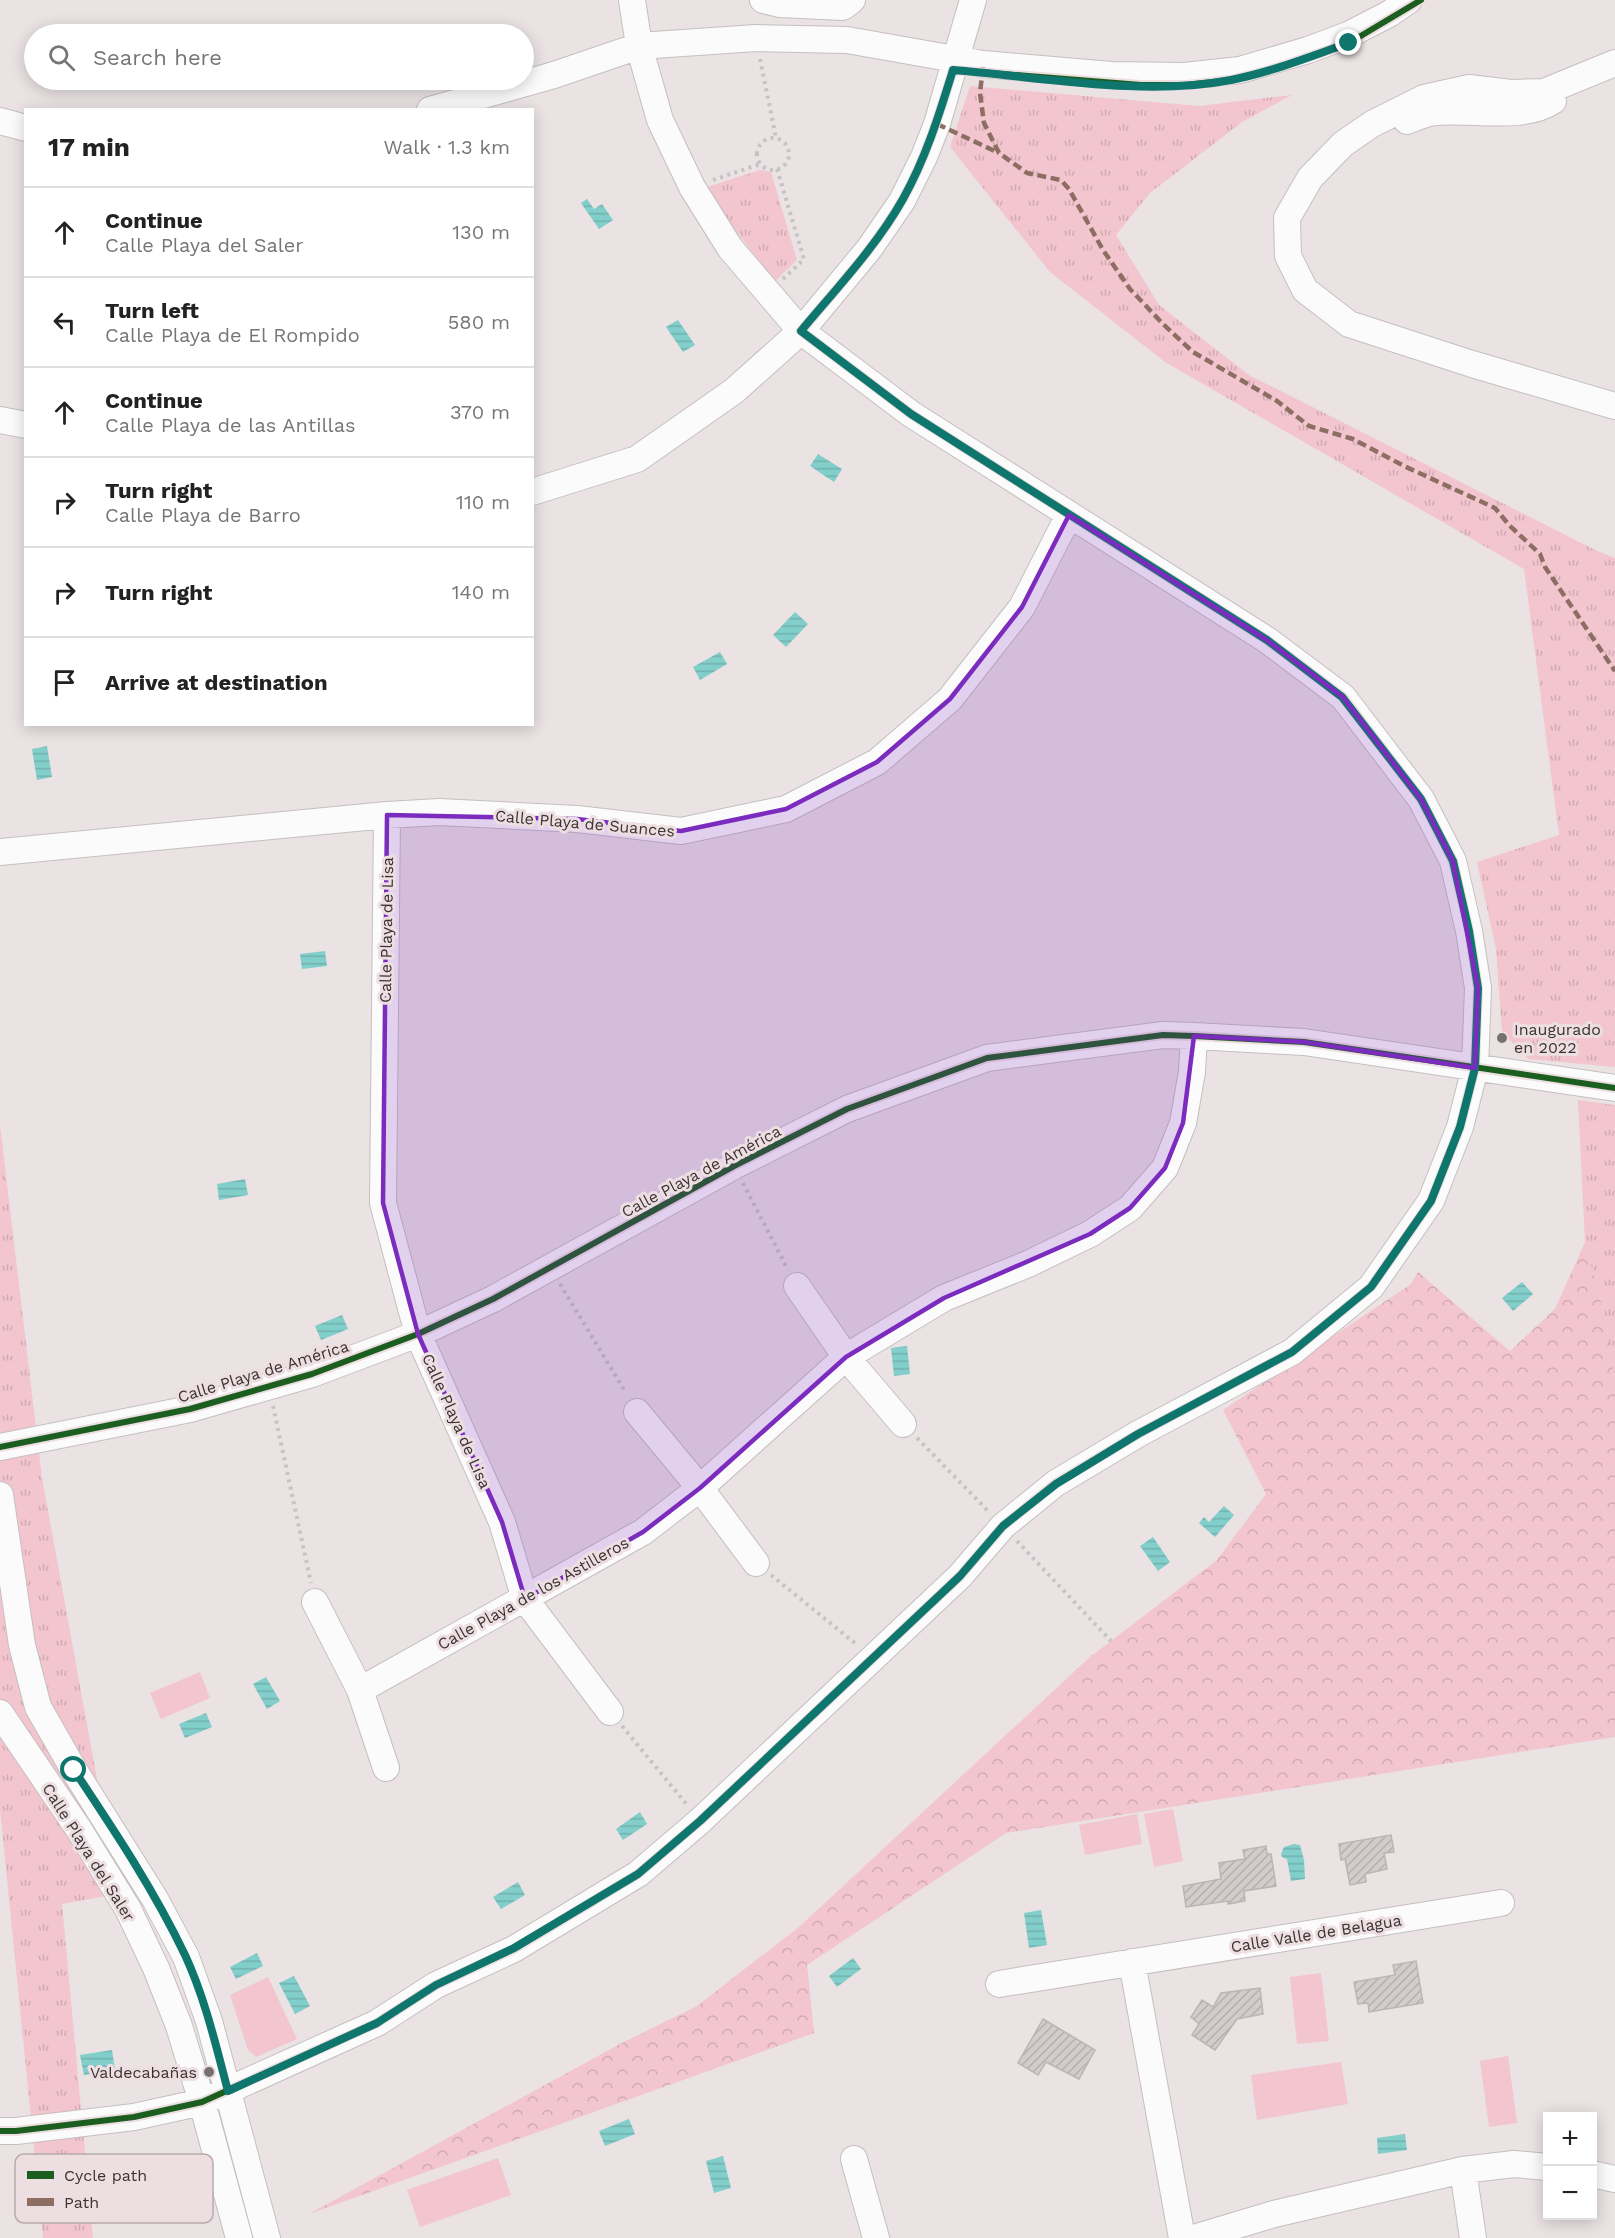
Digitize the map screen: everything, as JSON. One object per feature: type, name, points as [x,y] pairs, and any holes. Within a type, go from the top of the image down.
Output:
[{"type":"street","points":[[0,2131],[134,2117],[202,2102],[377,2023],[436,1985],[514,1948],[638,1874],[700,1821],[960,1576],[1003,1526],[1056,1484],[1138,1434],[1292,1352],[1371,1287],[1431,1201],[1460,1127],[1475,1068],[1478,988],[1469,931],[1453,861],[1421,799],[1342,697],[1267,640],[911,414],[801,331],[730,248],[692,187],[660,120],[639,46],[632,0]]},
{"type":"street","points":[[763,0],[797,5],[843,7],[852,0]]},
{"type":"street","points":[[534,491],[637,459],[734,391],[801,331],[869,249],[902,201],[932,135],[973,0]]},
{"type":"street","points":[[534,81],[639,46],[798,37],[847,40],[983,64],[1111,75],[1184,76],[1240,70],[1308,50],[1389,14],[1409,0]]},
{"type":"street","points":[[797,5],[798,37]]},
{"type":"street","points":[[1609,66],[1544,92],[1511,93],[1469,88],[1424,98],[1372,124],[1343,144],[1310,178],[1287,218],[1288,256],[1305,290],[1348,324],[1615,406]]},
{"type":"street","points":[[437,108],[501,90]]},
{"type":"street","points":[[0,121],[24,127]]},
{"type":"street","points":[[0,420],[24,425]]},
{"type":"street","name":"Calle Playa de Suances","points":[[0,852],[439,812],[577,819],[681,831],[786,809],[877,762],[950,699],[1022,607],[1069,515]]},
{"type":"street","name":"Calle Playa de Lisa","points":[[387,815],[383,1203],[418,1334],[502,1522],[525,1599],[610,1712]]},
{"type":"street","name":"Calle Playa de América","points":[[0,1447],[190,1409],[312,1374],[418,1334],[493,1299],[734,1166],[847,1109],[987,1058],[1163,1035],[1194,1036],[1304,1042],[1615,1088]]},
{"type":"street","name":"Calle Playa de los Astilleros","points":[[360,1690],[643,1532],[700,1488],[846,1357],[944,1298],[1028,1264],[1090,1234],[1130,1208],[1165,1168],[1183,1123],[1194,1036]]},
{"type":"street","points":[[796,1286],[846,1357],[903,1424]]},
{"type":"street","points":[[637,1412],[700,1488],[756,1563]]},
{"type":"street","name":"Calle Playa del Saler","points":[[0,1495],[22,1645],[38,1707],[74,1770],[111,1825],[155,1899],[186,1957],[209,2021],[228,2091],[254,2237]]},
{"type":"street","points":[[315,1602],[360,1690],[386,1768]]},
{"type":"street","name":"Calle Playa del Saler","points":[[0,1713],[78,1828],[128,1909],[156,1968],[179,2026],[202,2102],[254,2237]]},
{"type":"street","name":"Calle Valle de Belagua","points":[[999,1984],[1501,1903]]},
{"type":"street","points":[[1132,1962],[1182,2238]]},
{"type":"street","points":[[854,2159],[876,2238]]},
{"type":"street","points":[[1194,2238],[1274,2214],[1463,2170],[1514,2163],[1543,2166]]},
{"type":"street","points":[[1463,2170],[1473,2238]]},
{"type":"street","points":[[1597,2175],[1615,2179]]},
{"type":"path","points":[[756,38],[776,138]]},
{"type":"path","points":[[770,138],[782,141],[788,150],[786,162],[777,169],[765,168],[760,164],[757,158],[759,146],[770,138]]},
{"type":"path","points":[[692,187],[760,164]]},
{"type":"path","points":[[768,293],[804,259],[777,169]]},
{"type":"path","points":[[734,1166],[796,1286]]},
{"type":"path","points":[[550,1268],[637,1412]]},
{"type":"path","points":[[269,1386],[315,1602]]},
{"type":"path","points":[[756,1563],[873,1658]]},
{"type":"path","points":[[610,1712],[700,1821]]},
{"type":"highlighted area","points":[[1069,515],[1267,640],[1343,697],[1421,799],[1453,861],[1478,988],[1475,1068],[1304,1042],[1194,1036],[1183,1123],[1165,1168],[1130,1208],[1090,1234],[944,1298],[846,1357],[700,1488],[643,1532],[525,1599],[502,1522],[418,1334],[383,1203],[387,815],[577,819],[681,831],[786,809],[877,762],[950,699],[1022,607]]},
{"type":"green space","points":[[970,86],[1199,106],[1292,95],[1242,122],[1150,193],[1116,235],[1159,305],[1249,375],[1615,558],[1615,1067],[1528,1059],[1502,1032],[1496,949],[1477,862],[1559,835],[1524,569],[1165,362],[1050,272],[950,147]]},
{"type":"green space","points":[[760,170],[771,172],[797,260],[775,281],[715,204],[707,187]]},
{"type":"green space","points":[[1578,1100],[1615,1105],[1615,1378],[1603,1309],[1585,1242]]},
{"type":"green space","points":[[0,1125],[42,1478],[118,1894],[62,1904],[85,2154],[35,2154],[0,1809]]},
{"type":"green space","points":[[1585,1242],[1603,1309],[1615,1378],[1615,1737],[1006,1833],[807,1965],[814,2033],[309,2214],[618,2045],[697,2006],[799,1927],[1090,1657],[1217,1560],[1266,1494],[1223,1410],[1411,1284],[1418,1272],[1510,1351],[1555,1309]]},
{"type":"green space","points":[[200,1672],[210,1698],[161,1719],[150,1693]]},
{"type":"green space","points":[[1173,1809],[1183,1861],[1154,1867],[1144,1814]]},
{"type":"green space","points":[[1137,1814],[1142,1844],[1085,1855],[1079,1825]]},
{"type":"green space","points":[[1321,1973],[1329,2041],[1297,2044],[1290,1977]]},
{"type":"green space","points":[[268,1977],[297,2039],[256,2057],[248,2050],[230,1995]]},
{"type":"green space","points":[[1508,2056],[1517,2123],[1489,2127],[1480,2061]]},
{"type":"green space","points":[[1341,2062],[1348,2104],[1257,2120],[1251,2075]]},
{"type":"green space","points":[[498,2158],[511,2195],[420,2227],[407,2190]]},
{"type":"green space","points":[[41,2223],[92,2223],[93,2238],[43,2238]]},
{"type":"water","points":[[587,199],[594,209],[602,204],[613,220],[599,229],[581,203]]},
{"type":"water","points":[[678,320],[695,345],[683,352],[666,327]]},
{"type":"water","points":[[818,454],[842,469],[834,482],[810,466]]},
{"type":"water","points":[[795,612],[808,624],[786,647],[773,635]]},
{"type":"water","points":[[720,652],[727,664],[700,680],[693,667]]},
{"type":"water","points":[[47,746],[52,777],[37,780],[32,749]]},
{"type":"water","points":[[325,951],[327,966],[302,969],[300,954]]},
{"type":"water","points":[[245,1179],[248,1195],[219,1200],[217,1184]]},
{"type":"water","points":[[1522,1282],[1533,1294],[1513,1311],[1502,1298]]},
{"type":"water","points":[[342,1315],[348,1329],[321,1340],[315,1326]]},
{"type":"water","points":[[907,1346],[910,1374],[894,1376],[891,1348]]},
{"type":"water","points":[[1224,1506],[1234,1515],[1215,1537],[1199,1523],[1204,1517],[1209,1522]]},
{"type":"water","points":[[1153,1537],[1170,1562],[1158,1571],[1140,1546]]},
{"type":"water","points":[[266,1677],[280,1701],[267,1709],[253,1684]]},
{"type":"water","points":[[206,1713],[212,1727],[185,1738],[179,1724]]},
{"type":"water","points":[[640,1812],[647,1824],[623,1840],[616,1829]]},
{"type":"water","points":[[1300,1845],[1305,1879],[1291,1881],[1287,1859],[1281,1854],[1284,1847]]},
{"type":"water","points":[[518,1882],[525,1895],[501,1909],[493,1897]]},
{"type":"water","points":[[1041,1910],[1047,1945],[1029,1948],[1024,1913]]},
{"type":"water","points":[[257,1953],[263,1966],[236,1979],[230,1967]]},
{"type":"water","points":[[853,1958],[861,1969],[837,1987],[829,1976]]},
{"type":"water","points":[[294,1976],[310,2006],[295,2014],[279,1983]]},
{"type":"water","points":[[112,2050],[115,2070],[84,2075],[80,2055]]},
{"type":"water","points":[[629,2119],[635,2134],[605,2146],[599,2131]]},
{"type":"water","points":[[1405,2134],[1407,2150],[1378,2154],[1377,2138]]},
{"type":"water","points":[[723,2156],[731,2188],[714,2193],[706,2161]]},
{"type":"building","points":[[1391,1835],[1394,1852],[1384,1853],[1387,1869],[1365,1874],[1366,1882],[1350,1885],[1345,1859],[1341,1860],[1339,1844]]},
{"type":"building","points":[[1266,1846],[1267,1854],[1271,1854],[1276,1886],[1244,1891],[1245,1901],[1186,1907],[1183,1886],[1221,1879],[1219,1863],[1245,1859],[1243,1850]]},
{"type":"building","points":[[1416,1961],[1423,2003],[1369,2012],[1368,2003],[1358,2004],[1354,1982],[1395,1975],[1393,1965]]},
{"type":"building","points":[[1260,1988],[1263,2014],[1237,2019],[1215,2050],[1192,2035],[1199,2024],[1191,2017],[1202,2000],[1213,2007],[1221,1993]]},
{"type":"building","points":[[1043,2019],[1095,2050],[1079,2079],[1046,2062],[1038,2075],[1018,2063]]},
{"type":"marked path","points":[[983,67],[980,93],[984,123],[999,153],[1027,173],[1061,180],[1069,189],[1103,250],[1130,289],[1163,324],[1193,352],[1277,401],[1309,426],[1353,439],[1404,466],[1495,508],[1509,525],[1540,554],[1545,567],[1615,671]]},
{"type":"marked path","points":[[937,124],[999,153]]},
{"type":"cycle path","points":[[0,2131],[134,2117],[202,2102],[377,2023],[436,1985],[514,1949],[638,1874],[700,1821],[960,1576],[1003,1526],[1056,1483],[1138,1434],[1292,1352],[1371,1287],[1431,1201],[1460,1127],[1475,1068],[1478,988],[1469,931],[1453,861],[1421,799],[1343,697],[1267,640],[911,414],[801,331],[868,251],[903,199],[925,152],[953,70],[1141,85],[1187,85],[1230,80],[1270,70],[1349,43],[1421,0]]},
{"type":"cycle path","points":[[0,1447],[190,1409],[312,1374],[418,1334],[493,1299],[734,1166],[847,1109],[987,1058],[1163,1035],[1194,1036],[1304,1042],[1615,1088]]},
{"type":"place","name":"Inaugurado en 2022","points":[[1502,1038]]},
{"type":"place","name":"Valdecabañas","points":[[209,2072]]},
{"type":"route","points":[[74,1770],[111,1825],[186,1957],[209,2021],[228,2091],[377,2023],[436,1985],[514,1948],[638,1874],[700,1821],[960,1576],[1003,1526],[1056,1484],[1138,1434],[1292,1352],[1371,1287],[1431,1201],[1460,1127],[1475,1068],[1478,988],[1469,931],[1453,861],[1421,799],[1342,697],[1267,640],[911,414],[801,331],[869,249],[902,201],[924,157],[937,124],[953,70],[1141,86],[1187,85],[1230,80],[1270,70],[1349,43]]}]
